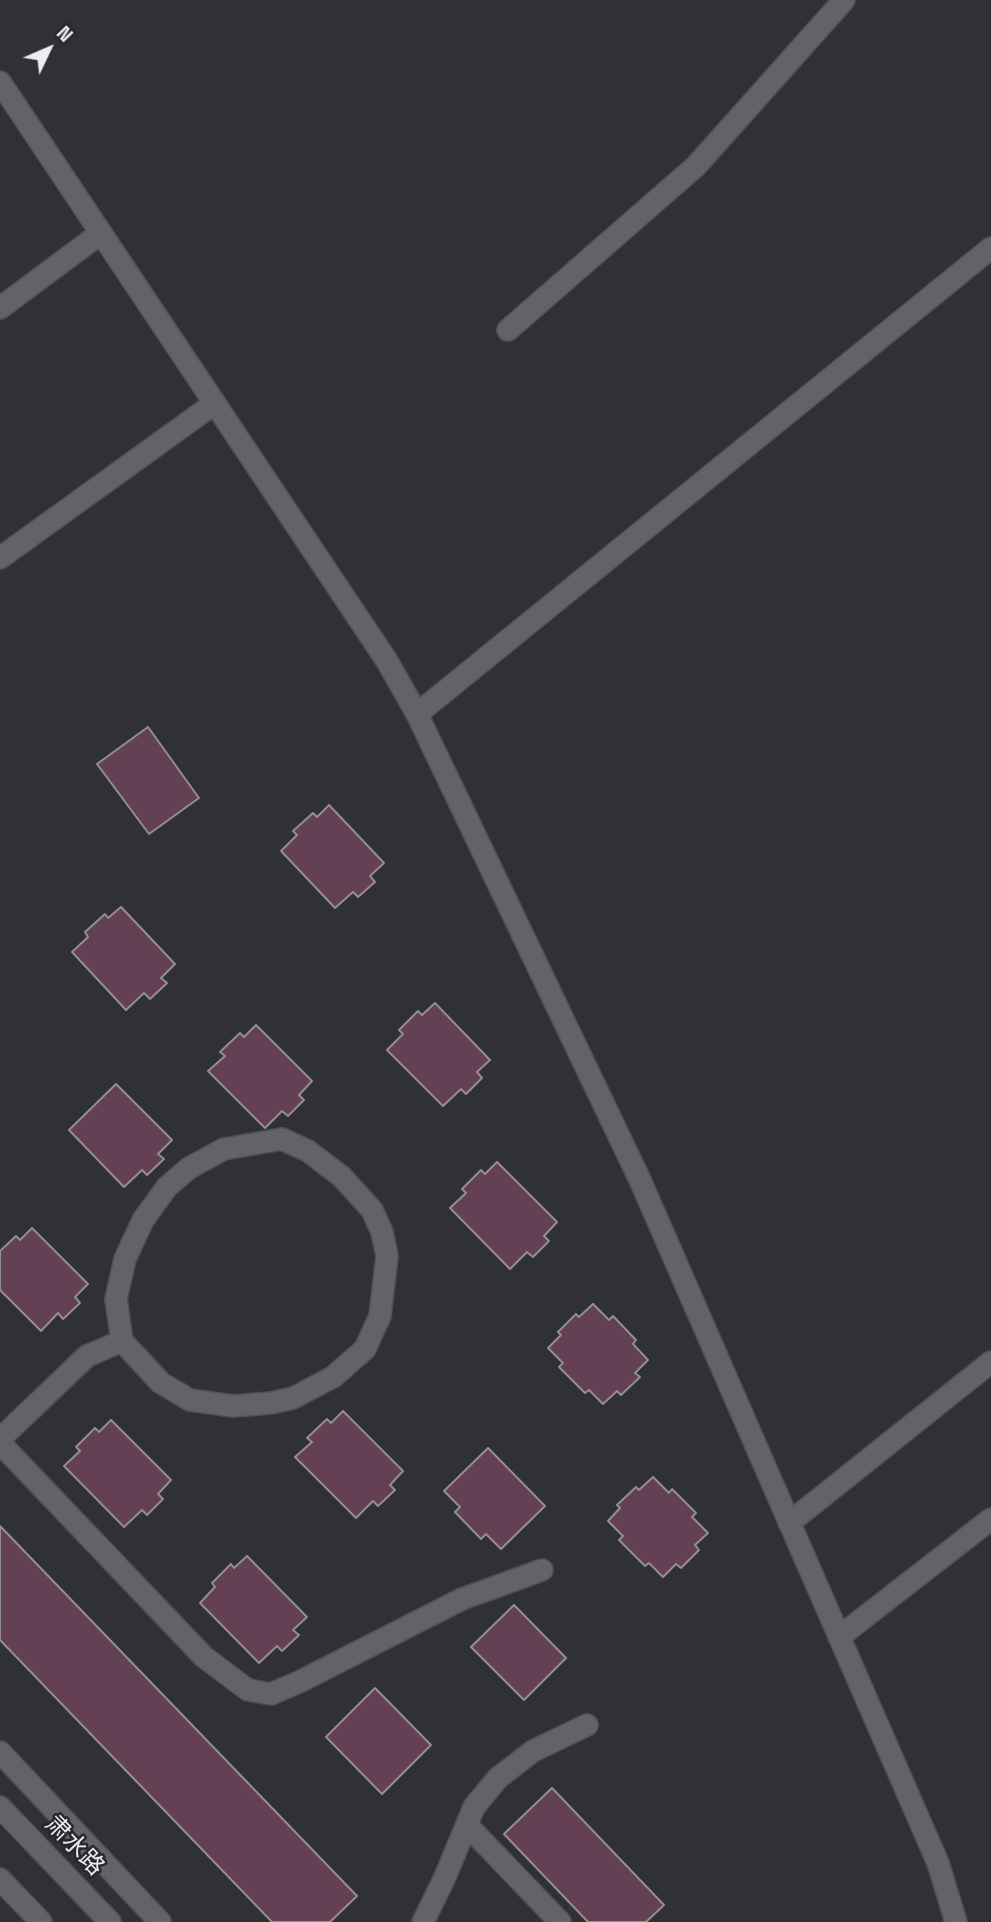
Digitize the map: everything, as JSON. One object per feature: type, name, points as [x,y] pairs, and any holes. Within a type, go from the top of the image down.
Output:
[{"type":"street","points":[[508,330],[696,166],[844,0]]},
{"type":"street","points":[[1,85],[387,661],[417,714],[640,1180],[938,1863],[956,1922]]},
{"type":"street","points":[[0,308],[102,233]]},
{"type":"street","points":[[417,714],[991,247]]},
{"type":"street","points":[[0,558],[215,403]]},
{"type":"street","points":[[282,1139],[308,1151],[342,1177],[372,1210],[382,1232],[387,1256],[380,1316],[365,1349],[332,1377],[293,1398],[233,1406],[190,1400],[161,1383],[122,1340],[116,1298],[125,1259],[143,1220],[167,1187],[182,1174],[224,1149],[282,1139]]},
{"type":"street","points":[[122,1340],[88,1356],[0,1441],[204,1657],[248,1690],[271,1694],[462,1599],[542,1570]]},
{"type":"street","points":[[789,1523],[991,1362]]},
{"type":"street","points":[[839,1637],[991,1519]]},
{"type":"street","points":[[423,1922],[474,1807],[498,1778],[533,1751],[587,1725]]},
{"type":"street","points":[[0,1752],[160,1922]]},
{"type":"street","name":"肃水路","points":[[0,1807],[110,1922]]},
{"type":"street","points":[[467,1825],[560,1922]]},
{"type":"street","points":[[0,1879],[41,1922]]},
{"type":"building","points":[[148,727],[199,798],[149,834],[97,764]]},
{"type":"building","points":[[329,805],[384,863],[370,876],[375,882],[358,897],[353,892],[335,908],[281,851],[297,835],[293,831],[313,813],[317,817]]},
{"type":"building","points":[[121,907],[175,964],[161,978],[167,983],[150,999],[144,993],[126,1010],[72,952],[88,937],[85,932],[105,914],[108,918]]},
{"type":"building","points":[[435,1003],[490,1060],[477,1072],[482,1078],[466,1094],[461,1089],[443,1106],[387,1050],[403,1034],[399,1030],[418,1011],[422,1015]]},
{"type":"building","points":[[256,1025],[312,1081],[299,1095],[304,1100],[288,1116],[282,1111],[265,1128],[208,1071],[225,1056],[220,1052],[240,1033],[244,1037]]},
{"type":"building","points":[[116,1084],[172,1140],[158,1154],[164,1159],[147,1175],[142,1170],[124,1187],[69,1130]]},
{"type":"building","points":[[497,1162],[557,1222],[544,1236],[549,1241],[533,1257],[527,1252],[510,1269],[450,1208],[466,1193],[462,1189],[481,1170],[485,1174]]},
{"type":"building","points":[[32,1228],[88,1284],[75,1297],[80,1303],[63,1319],[58,1313],[41,1331],[0,1290],[0,1251],[16,1236],[20,1240]]},
{"type":"building","points":[[593,1304],[609,1320],[613,1316],[636,1340],[633,1344],[648,1360],[635,1373],[640,1377],[621,1395],[617,1391],[603,1404],[589,1390],[585,1393],[559,1367],[563,1363],[548,1348],[561,1335],[558,1332],[576,1314],[579,1317]]},
{"type":"building","points":[[343,1411],[403,1471],[390,1485],[395,1490],[378,1506],[373,1501],[356,1518],[295,1457],[312,1442],[307,1438],[327,1419],[331,1423]]},
{"type":"building","points":[[111,1420],[171,1480],[158,1494],[163,1499],[147,1515],[142,1510],[124,1527],[64,1466],[80,1451],[76,1447],[95,1428],[99,1432]]},
{"type":"building","points":[[488,1448],[545,1506],[501,1549],[486,1534],[481,1539],[455,1512],[460,1507],[444,1491]]},
{"type":"building","points":[[653,1477],[669,1493],[672,1489],[696,1513],[692,1517],[708,1533],[695,1545],[699,1550],[681,1568],[676,1564],[663,1577],[649,1563],[645,1566],[619,1540],[623,1536],[608,1521],[620,1508],[617,1505],[636,1487],[639,1490]]},
{"type":"building","points":[[0,1526],[357,1896],[330,1922],[272,1922],[0,1640]]},
{"type":"building","points":[[247,1556],[307,1617],[293,1630],[299,1635],[282,1651],[277,1646],[259,1663],[200,1603],[215,1587],[212,1583],[231,1564],[234,1568]]},
{"type":"building","points":[[514,1605],[566,1658],[524,1700],[471,1647]]},
{"type":"building","points":[[375,1688],[431,1745],[382,1794],[326,1737]]},
{"type":"building","points":[[552,1788],[664,1905],[646,1922],[588,1922],[504,1834]]}]
